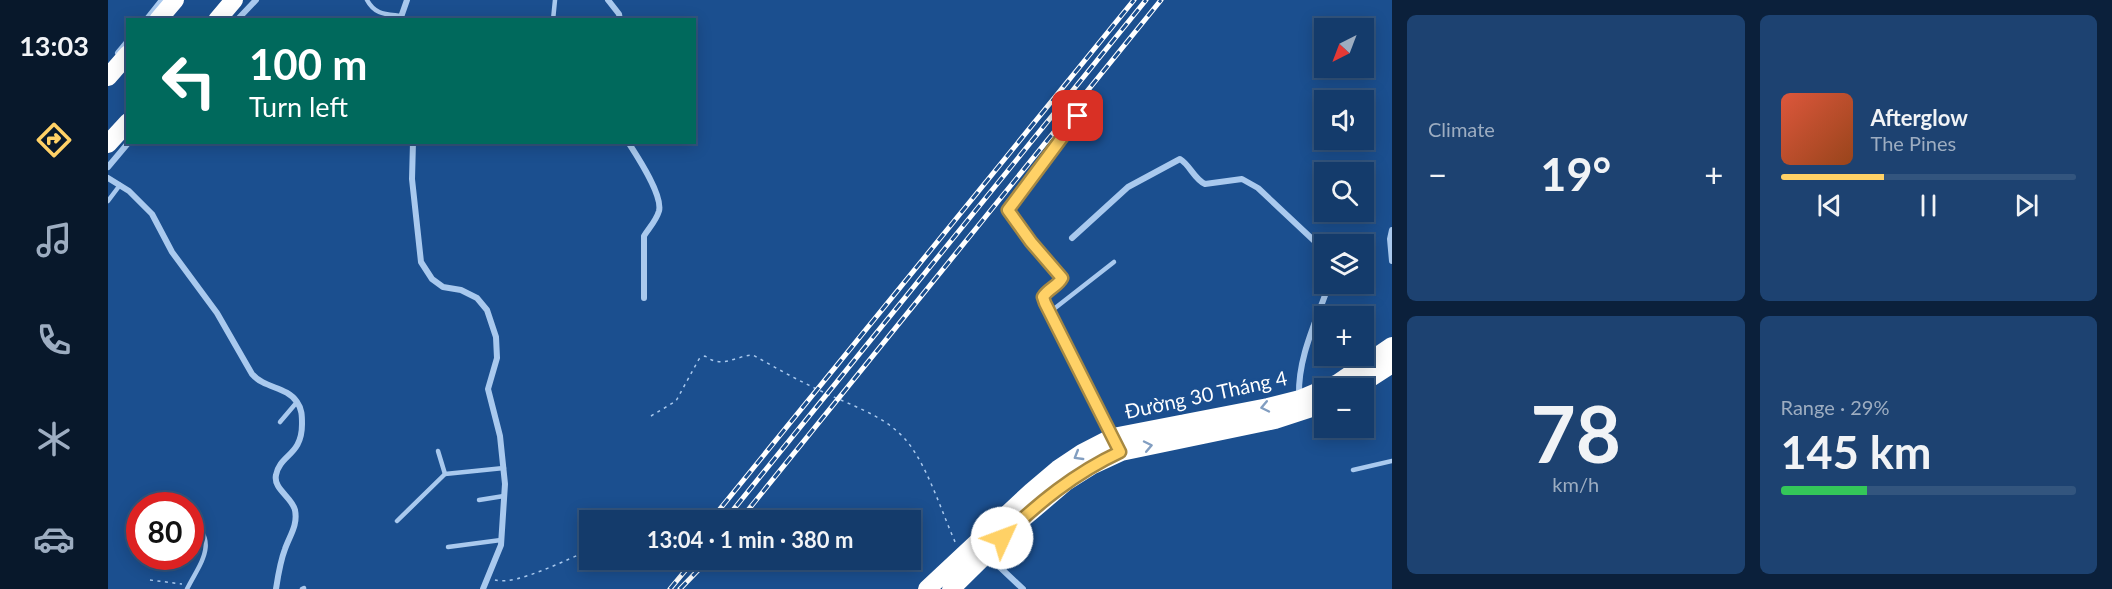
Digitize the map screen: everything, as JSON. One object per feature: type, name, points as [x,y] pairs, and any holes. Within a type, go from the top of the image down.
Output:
[{"type":"highway","points":[[160,18],[175,0]]},
{"type":"highway","points":[[219,18],[234,0]]},
{"type":"highway","points":[[108,76],[121,56]]},
{"type":"highway","points":[[108,144],[126,124]]},
{"type":"highway","name":"Đường 30 Tháng 4","points":[[927,589],[995,524],[1058,469],[1083,453],[1300,399],[1338,383],[1392,346]]},
{"type":"highway","points":[[1370,378],[1392,364]]},
{"type":"highway","name":"Đường 30 Tháng 4","points":[[952,589],[1019,522],[1066,482],[1093,465],[1117,445],[1275,420],[1314,408]]},
{"type":"street","points":[[148,18],[162,0]]},
{"type":"street","points":[[239,18],[255,0]]},
{"type":"street","points":[[401,18],[407,0]]},
{"type":"street","points":[[608,0],[620,18]]},
{"type":"street","points":[[1078,116],[1008,210],[1031,242],[1062,278],[1043,297],[1117,445]]},
{"type":"street","points":[[108,167],[127,144]]},
{"type":"street","points":[[413,144],[412,179],[421,262],[432,279],[443,287],[461,290],[477,298],[487,310],[494,325],[496,337],[497,358],[488,389],[500,436],[504,468],[504,496],[501,545],[483,589]]},
{"type":"street","points":[[628,144],[641,162],[660,202],[652,227],[644,236],[644,298]]},
{"type":"street","points":[[1072,238],[1128,187],[1180,159],[1200,182],[1205,184],[1242,178],[1258,188],[1314,241]]},
{"type":"street","points":[[108,178],[136,197],[152,214],[172,252],[217,313],[252,374],[259,382],[287,393],[297,402],[302,414],[300,441],[280,465],[275,476],[276,484],[294,507],[296,519],[292,535],[285,548],[276,589]]},
{"type":"street","points":[[1392,230],[1390,239],[1392,261]]},
{"type":"street","points":[[1300,399],[1299,382],[1304,355],[1325,294]]},
{"type":"street","points":[[985,554],[1023,589]]},
{"type":"lane","points":[[367,0],[379,13],[401,18]]},
{"type":"lane","points":[[553,18],[555,0]]},
{"type":"lane","points":[[108,201],[120,185]]},
{"type":"lane","points":[[1050,312],[1114,262]]},
{"type":"lane","points":[[280,422],[297,402]]},
{"type":"lane","points":[[438,451],[445,474]]},
{"type":"lane","points":[[1353,470],[1392,461]]},
{"type":"lane","points":[[397,521],[445,474],[504,468]]},
{"type":"lane","points":[[478,500],[504,496]]},
{"type":"lane","points":[[204,534],[206,544],[204,557]]},
{"type":"lane","points":[[448,547],[501,540]]},
{"type":"lane","points":[[187,587],[197,570]]},
{"type":"path","points":[[651,416],[676,401],[699,359],[705,356],[722,364],[744,355],[753,355],[826,394],[859,407],[891,426],[911,447],[926,474],[961,556]]},
{"type":"path","points":[[486,578],[509,582],[579,554]]},
{"type":"path","points":[[150,580],[175,581],[187,587]]},
{"type":"railway","points":[[719,510],[1134,0]]},
{"type":"railway","points":[[733,510],[1146,0]]},
{"type":"railway","points":[[748,510],[1161,0]]},
{"type":"railway","points":[[670,589],[686,570]]},
{"type":"railway","points":[[680,589],[698,570]]},
{"type":"route","points":[[1002,538],[1066,482],[1120,452],[1045,303],[1043,297],[1062,278],[1031,242],[1008,210],[1078,116]]}]
